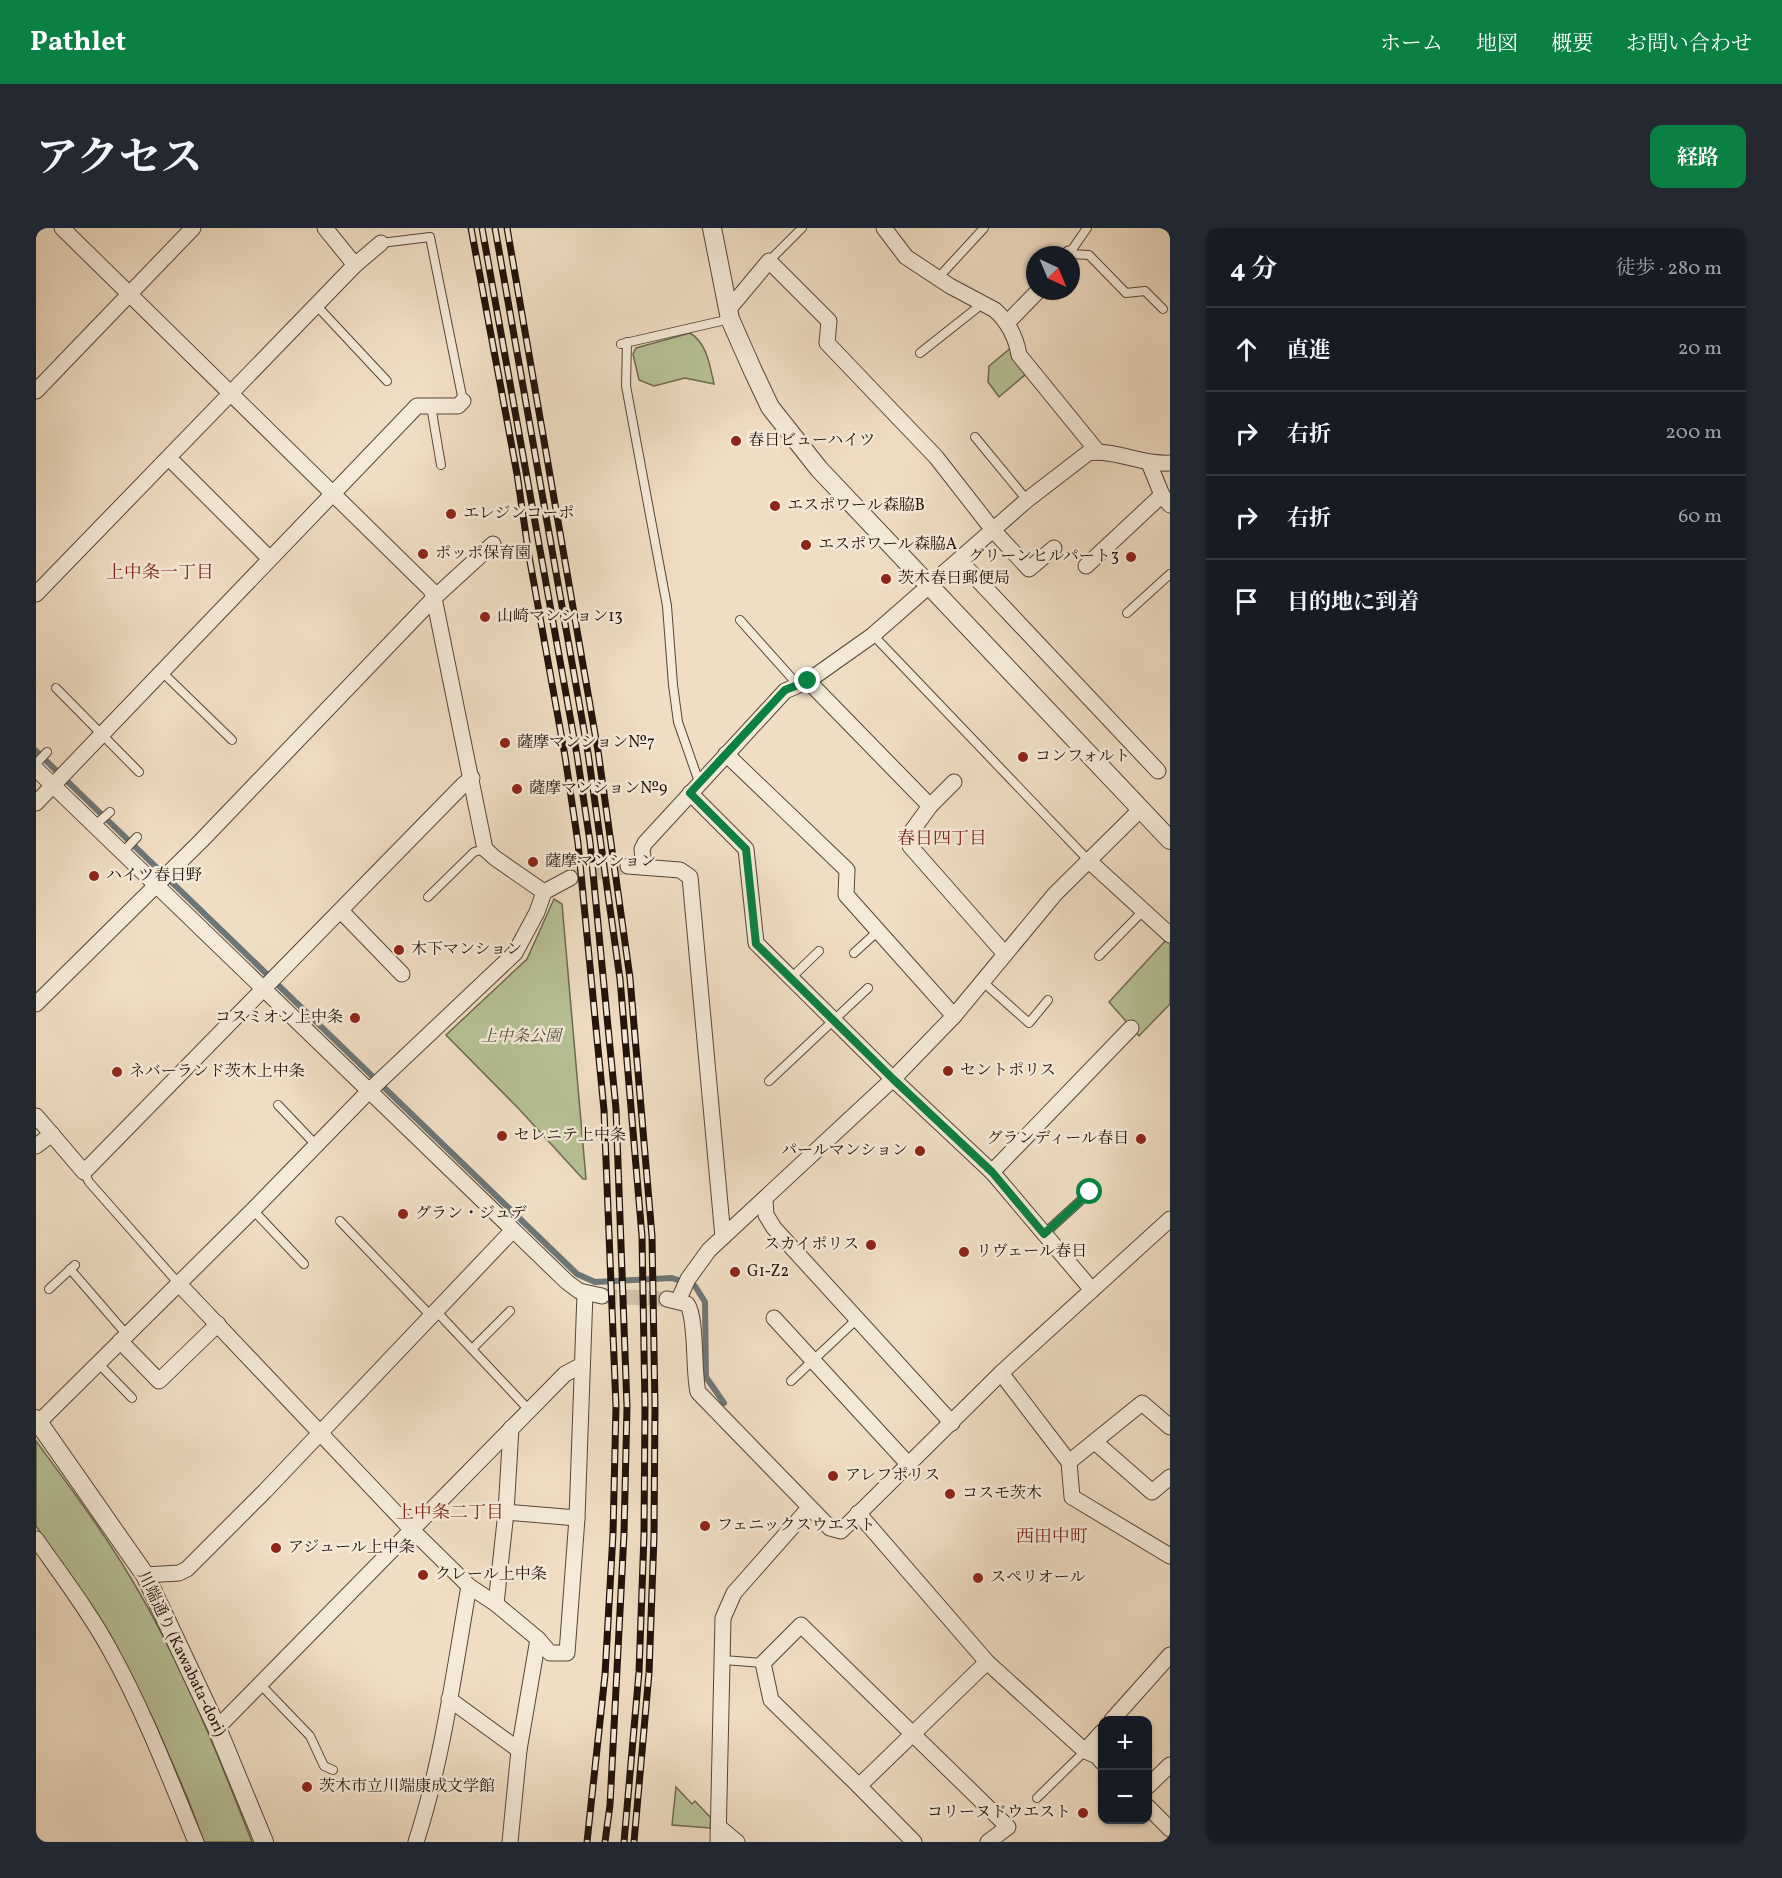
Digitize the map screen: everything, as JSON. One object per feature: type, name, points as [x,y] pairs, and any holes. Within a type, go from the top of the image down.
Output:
[{"type":"street","points":[[62,228],[430,590],[434,598],[485,849],[544,892]]},
{"type":"street","points":[[36,391],[193,228]]},
{"type":"street","points":[[325,228],[355,265]]},
{"type":"street","points":[[712,228],[729,314],[770,407],[819,469],[1170,840]]},
{"type":"street","points":[[884,228],[906,257],[995,310],[1007,323],[1018,345],[1019,355],[1098,452]]},
{"type":"street","points":[[36,594],[355,265],[381,243]]},
{"type":"street","points":[[729,314],[769,261],[829,321],[826,343],[936,457],[993,530],[1029,569],[1054,548]]},
{"type":"street","points":[[1007,323],[1029,300]]},
{"type":"street","points":[[36,803],[417,406],[458,406],[463,401]]},
{"type":"street","points":[[644,866],[642,849],[694,788],[785,690],[803,683],[873,635],[1027,500],[1088,453],[1098,452],[1149,463],[1170,463]]},
{"type":"street","points":[[169,458],[270,559]]},
{"type":"street","points":[[1086,566],[1166,500],[1149,463]]},
{"type":"street","points":[[36,1004],[164,879],[434,598],[493,544]]},
{"type":"street","points":[[960,561],[1158,771]]},
{"type":"street","points":[[803,683],[930,807]]},
{"type":"street","points":[[726,754],[847,870],[846,895],[954,1016]]},
{"type":"street","points":[[36,769],[59,779],[94,826],[122,853],[164,879],[376,1085],[513,1230],[573,1287],[585,1293],[602,1296]]},
{"type":"street","points":[[36,1116],[84,1172],[472,778]]},
{"type":"street","points":[[954,782],[930,807],[909,835],[910,846],[1005,954]]},
{"type":"street","points":[[694,788],[746,849],[756,944],[893,1079],[992,1172],[1092,1290]]},
{"type":"street","points":[[1141,809],[1055,894],[954,1016],[893,1079],[709,1250],[679,1292],[692,1315],[694,1376],[698,1392],[809,1508],[830,1528],[841,1531],[1000,1374],[1170,1219]]},
{"type":"street","points":[[1089,861],[1170,935]]},
{"type":"street","points":[[627,866],[680,870],[690,877],[723,1237]]},
{"type":"street","points":[[37,1422],[179,1284],[376,1085],[515,953],[537,912],[544,892],[570,878]]},
{"type":"street","points":[[341,911],[402,974]]},
{"type":"street","points":[[992,1172],[1131,1028]]},
{"type":"street","points":[[36,1146],[52,1134]]},
{"type":"street","points":[[765,1200],[766,1215],[774,1227],[952,1423]]},
{"type":"street","points":[[145,1575],[179,1573],[187,1569],[513,1230]]},
{"type":"street","points":[[179,1284],[469,1586],[496,1604],[538,1639],[550,1653],[567,1653],[577,1518],[585,1293]]},
{"type":"street","points":[[774,1318],[909,1465]]},
{"type":"street","points":[[124,1338],[159,1380],[218,1324]]},
{"type":"street","points":[[217,1728],[411,1528],[565,1374],[582,1365]]},
{"type":"street","points":[[1000,1374],[1070,1462],[1072,1497],[1170,1556]]},
{"type":"street","points":[[1070,1462],[1142,1403],[1170,1427]]},
{"type":"street","name":"川端通り (Kawabata-dori)","points":[[37,1422],[145,1575],[217,1728],[264,1842]]},
{"type":"street","points":[[496,1604],[506,1512],[511,1428]]},
{"type":"street","points":[[1095,1442],[1152,1492],[1170,1477]]},
{"type":"street","points":[[737,1842],[719,1834],[723,1618],[734,1593],[809,1508]]},
{"type":"street","points":[[506,1512],[577,1518]]},
{"type":"street","points":[[858,1513],[987,1662],[1085,1751],[1098,1757]]},
{"type":"street","points":[[36,1539],[109,1648],[145,1719],[196,1842]]},
{"type":"street","points":[[416,1842],[425,1814],[449,1699],[469,1586]]},
{"type":"street","points":[[914,1842],[771,1700],[763,1663],[801,1625],[1008,1827],[988,1842]]},
{"type":"street","points":[[510,1842],[519,1750],[538,1639]]},
{"type":"street","points":[[1116,1716],[1170,1655]]},
{"type":"street","points":[[859,1786],[987,1662]]},
{"type":"street","points":[[449,1699],[519,1750]]},
{"type":"street","points":[[1085,1751],[1098,1736]]},
{"type":"street","points":[[1152,1782],[1170,1765]]},
{"type":"street","points":[[1152,1811],[1170,1829]]},
{"type":"lane","points":[[769,261],[802,228]]},
{"type":"lane","points":[[938,278],[984,228]]},
{"type":"lane","points":[[1075,246],[1087,228]]},
{"type":"lane","points":[[381,243],[430,237],[463,401]]},
{"type":"lane","points":[[1080,255],[1089,255],[1126,293],[1145,291],[1163,309]]},
{"type":"lane","points":[[920,353],[983,303]]},
{"type":"lane","points":[[316,305],[387,381]]},
{"type":"lane","points":[[694,788],[678,722],[667,606],[626,386],[624,343],[729,314]]},
{"type":"lane","points":[[431,406],[441,465]]},
{"type":"lane","points":[[975,437],[1027,500]]},
{"type":"lane","points":[[1127,613],[1170,574]]},
{"type":"lane","points":[[740,620],[803,683]]},
{"type":"lane","points":[[873,635],[1089,861]]},
{"type":"lane","points":[[162,672],[232,740]]},
{"type":"lane","points":[[56,688],[139,772]]},
{"type":"lane","points":[[36,764],[47,752]]},
{"type":"lane","points":[[94,826],[110,812]]},
{"type":"lane","points":[[122,853],[137,837]]},
{"type":"lane","points":[[428,897],[474,852],[485,849]]},
{"type":"lane","points":[[1099,956],[1143,910]]},
{"type":"lane","points":[[854,953],[878,931]]},
{"type":"lane","points":[[791,978],[819,951]]},
{"type":"lane","points":[[983,982],[1029,1023],[1048,1000]]},
{"type":"lane","points":[[769,1081],[868,988]]},
{"type":"lane","points":[[278,1105],[316,1145]]},
{"type":"lane","points":[[84,1172],[89,1182],[179,1284]]},
{"type":"lane","points":[[1044,1234],[1090,1192]]},
{"type":"lane","points":[[253,1210],[304,1264]]},
{"type":"lane","points":[[340,1221],[472,1349],[529,1410]]},
{"type":"lane","points":[[49,1289],[72,1267],[124,1338]]},
{"type":"lane","points":[[472,1349],[510,1311]]},
{"type":"lane","points":[[790,1381],[857,1319]]},
{"type":"lane","points":[[98,1363],[132,1398]]},
{"type":"lane","points":[[723,1660],[763,1663]]},
{"type":"lane","points":[[260,1684],[310,1736],[324,1766],[333,1770]]},
{"type":"lane","points":[[1037,1798],[1085,1751]]},
{"type":"green space","points":[[690,333],[696,337],[704,349],[714,384],[685,378],[654,386],[639,380],[633,354],[636,348]]},
{"type":"green space","points":[[1012,347],[1027,373],[999,397],[988,382],[989,366]]},
{"type":"green space","name":"上中条公園","points":[[554,899],[562,904],[586,1179],[583,1179],[519,1109],[446,1035],[527,959]]},
{"type":"green space","points":[[1167,939],[1170,941],[1170,1004],[1139,1036],[1109,1002]]},
{"type":"green space","points":[[36,1441],[86,1509],[150,1612],[198,1709],[252,1842],[204,1842],[154,1721],[111,1638],[36,1526]]},
{"type":"green space","points":[[676,1787],[692,1804],[695,1801],[711,1818],[710,1828],[672,1825]]},
{"type":"waterway","points":[[36,751],[577,1274],[595,1282],[672,1278],[695,1286],[705,1302],[706,1377],[724,1403]]},
{"type":"tunnel","points":[[570,878],[628,866]]},
{"type":"tunnel","points":[[602,1296],[667,1299]]},
{"type":"railway","points":[[471,228],[517,474],[529,556],[565,756],[578,843],[604,1110],[616,1407],[613,1534],[605,1675],[587,1842]]},
{"type":"railway","points":[[482,228],[577,755],[590,842],[616,1109],[627,1407],[624,1534],[610,1805],[605,1842]]},
{"type":"railway","points":[[495,228],[588,753],[620,979],[642,1236],[645,1406],[644,1535],[639,1672],[624,1842]]},
{"type":"railway","points":[[507,228],[598,751],[630,978],[652,1236],[655,1406],[654,1536],[649,1673],[634,1842]]},
{"type":"place","name":"春日ビューハイツ","points":[[736,441]]},
{"type":"place","name":"エスポワール森脇B","points":[[775,506]]},
{"type":"place","name":"エレジンコーポ","points":[[451,514]]},
{"type":"place","name":"エスポワール森脇A","points":[[806,545]]},
{"type":"place","name":"ポッポ保育園","points":[[423,554]]},
{"type":"place","name":"グリーンヒルパート3","points":[[1131,557]]},
{"type":"place","name":"茨木春日郵便局","points":[[886,579]]},
{"type":"place","name":"山崎マンション13","points":[[485,617]]},
{"type":"place","name":"薩摩マンション№7","points":[[505,743]]},
{"type":"place","name":"コンフォルト","points":[[1023,757]]},
{"type":"place","name":"薩摩マンション№9","points":[[517,789]]},
{"type":"place","name":"薩摩マンション","points":[[533,862]]},
{"type":"place","name":"ハイツ春日野","points":[[94,876]]},
{"type":"place","name":"木下マンション","points":[[399,950]]},
{"type":"place","name":"コスミオン上中条","points":[[355,1018]]},
{"type":"place","name":"セントポリス","points":[[948,1071]]},
{"type":"place","name":"ネバーランド茨木上中条","points":[[117,1072]]},
{"type":"place","name":"セレニテ上中条","points":[[502,1136]]},
{"type":"place","name":"グランディール春日","points":[[1141,1139]]},
{"type":"place","name":"パールマンション","points":[[920,1151]]},
{"type":"place","name":"グラン・ジュデ","points":[[403,1214]]},
{"type":"place","name":"スカイポリス","points":[[871,1245]]},
{"type":"place","name":"リヴェール春日","points":[[964,1252]]},
{"type":"place","name":"G1-Z2","points":[[735,1272]]},
{"type":"place","name":"アレフポリス","points":[[833,1476]]},
{"type":"place","name":"コスモ茨木","points":[[950,1494]]},
{"type":"place","name":"フェニックスウエスト","points":[[705,1526]]},
{"type":"place","name":"アジュール上中条","points":[[276,1548]]},
{"type":"place","name":"クレール上中条","points":[[423,1575]]},
{"type":"place","name":"スペリオール","points":[[978,1578]]},
{"type":"place","name":"茨木市立川端康成文学館","points":[[307,1787]]},
{"type":"place","name":"コリーヌドウエスト","points":[[1083,1813]]},
{"type":"district","name":"上中条一丁目","points":[[160,573]]},
{"type":"district","name":"春日四丁目","points":[[942,839]]},
{"type":"district","name":"上中条二丁目","points":[[450,1513]]},
{"type":"district","name":"西田中町","points":[[1052,1537]]},
{"type":"route","points":[[808,681],[785,690],[690,793],[746,849],[756,944],[893,1079],[992,1172],[1044,1234],[1090,1192]]}]
